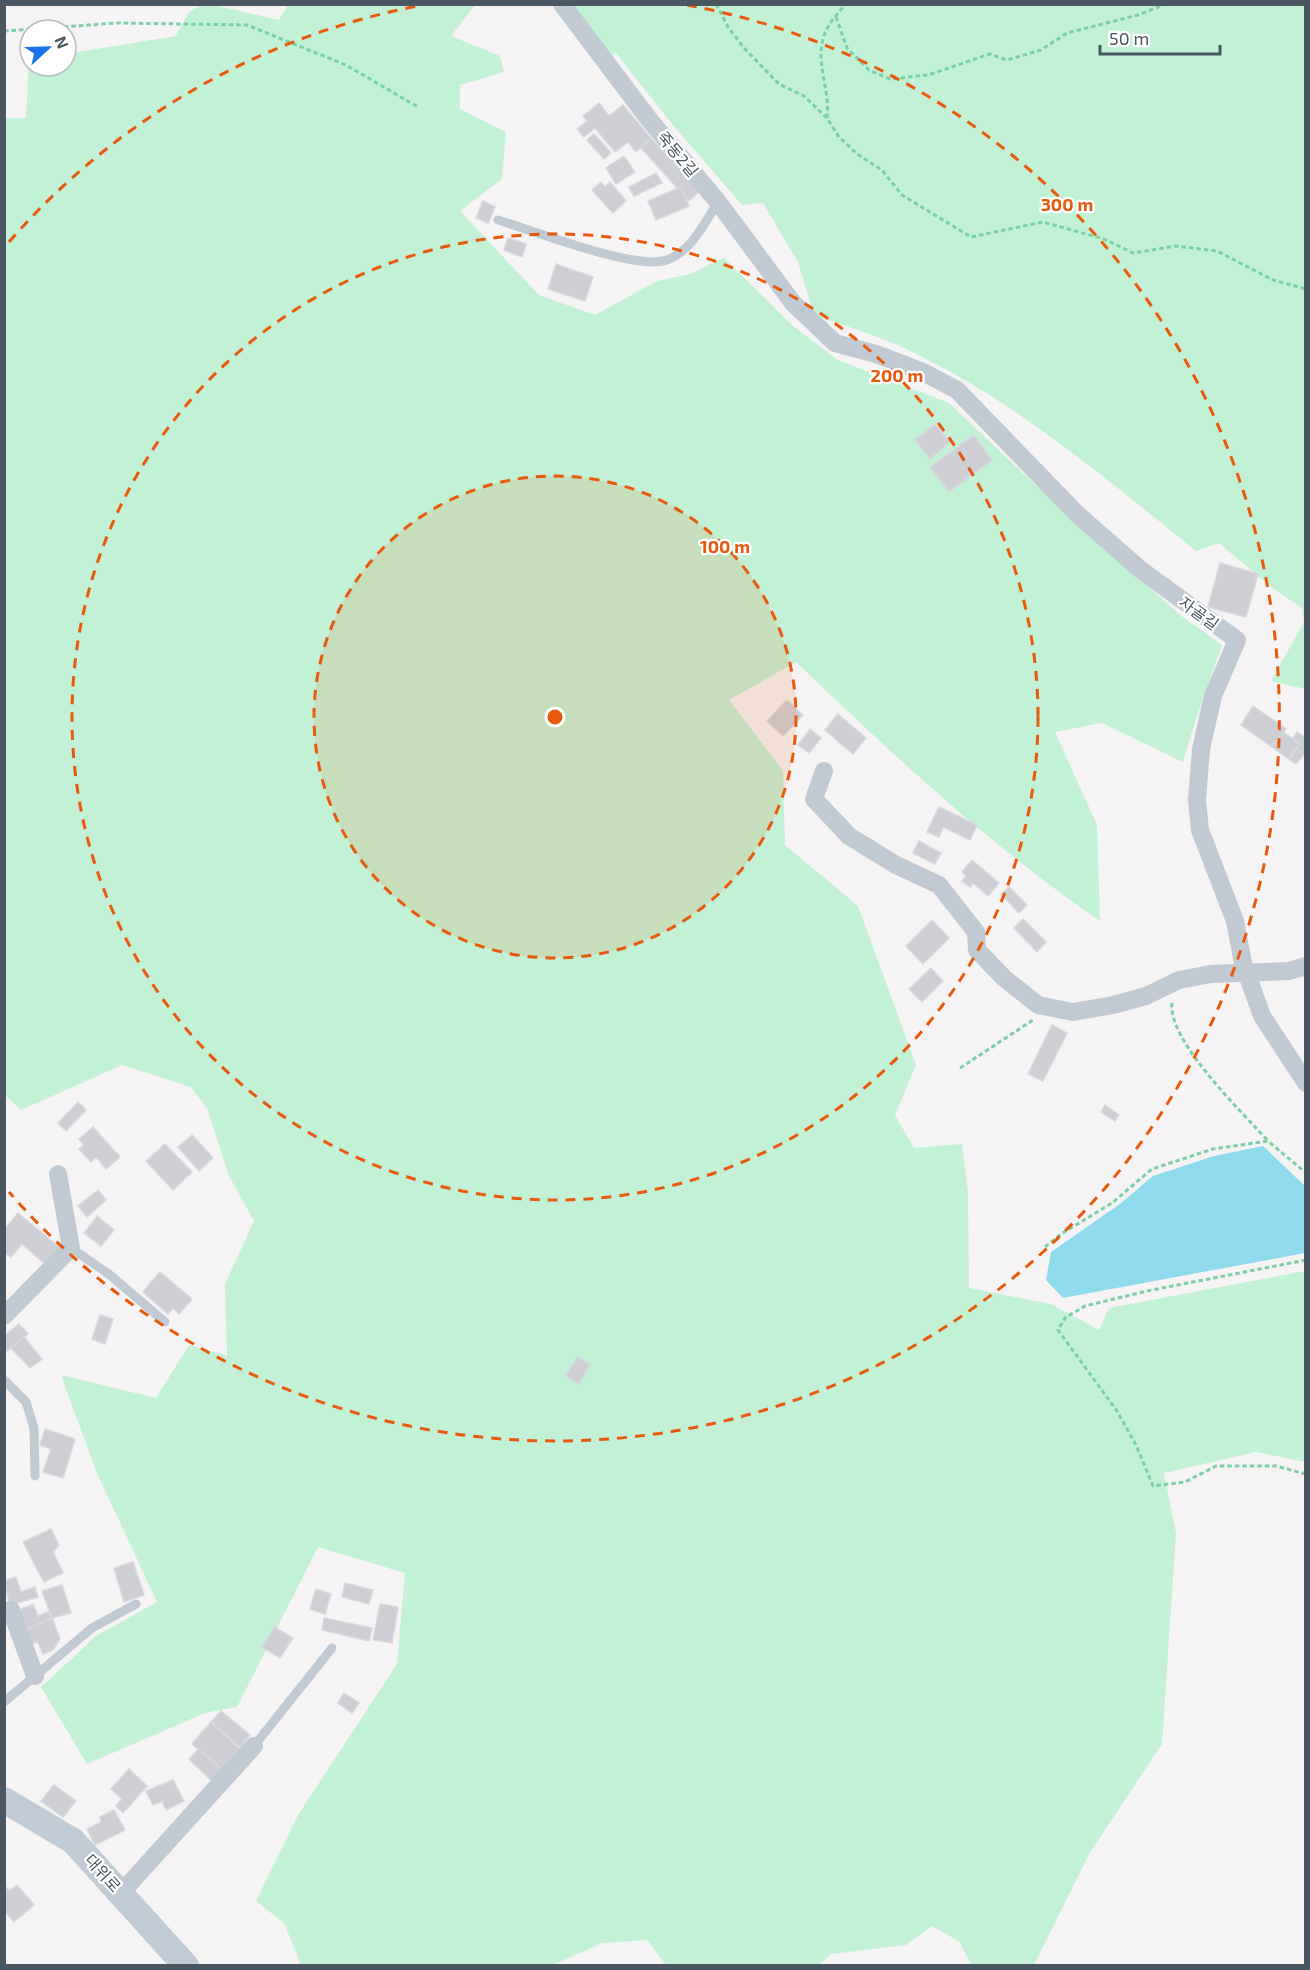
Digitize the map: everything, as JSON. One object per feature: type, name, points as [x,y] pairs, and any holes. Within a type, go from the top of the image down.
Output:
[{"type":"main road","name":"대위로","points":[[4,1800],[30,1812],[74,1840],[186,1965]]},
{"type":"street","name":"죽동2길","points":[[562,4],[648,118],[718,202],[793,303]]},
{"type":"street","name":"자골길","points":[[793,303],[835,343],[876,354],[922,372],[957,390],[1077,514],[1141,570],[1237,640],[1213,696],[1201,749],[1197,800],[1200,830],[1235,921],[1243,963],[1262,1016],[1305,1083]]},
{"type":"street","points":[[824,771],[814,799],[849,836],[896,865],[939,885],[976,932],[977,950],[1004,978],[1038,1005],[1073,1012],[1146,996],[1174,982],[1211,974],[1289,971],[1305,966]]},
{"type":"street","points":[[4,1316],[71,1248],[58,1174]]},
{"type":"street","points":[[4,1613],[11,1611],[35,1676]]},
{"type":"street","points":[[121,1893],[254,1746]]},
{"type":"lane","points":[[498,220],[629,260],[664,261],[691,243],[718,202]]},
{"type":"lane","points":[[71,1248],[110,1275],[165,1322]]},
{"type":"lane","points":[[4,1380],[26,1402],[29,1411],[34,1428],[35,1476]]},
{"type":"lane","points":[[4,1702],[92,1628],[136,1604]]},
{"type":"lane","points":[[254,1746],[332,1648]]},
{"type":"path","points":[[716,4],[728,27],[744,48],[779,84],[804,96],[827,118],[839,137],[856,154],[882,170],[902,195],[971,237],[1043,222],[1072,232],[1104,239],[1133,253],[1176,246],[1217,251],[1273,280],[1305,289]]},
{"type":"path","points":[[827,118],[829,101],[819,51],[828,26],[845,4]]},
{"type":"path","points":[[836,17],[847,48],[869,70],[890,79],[928,75],[990,54],[1007,60],[1041,50],[1067,33],[1138,15],[1166,4]]},
{"type":"path","points":[[4,31],[117,23],[247,25],[346,65],[418,107]]},
{"type":"path","points":[[1174,982],[1171,1011],[1181,1040],[1268,1141],[1305,1173]]},
{"type":"path","points":[[960,1068],[1052,1008]]},
{"type":"path","points":[[1046,1247],[1061,1234],[1112,1203],[1152,1169],[1213,1149],[1268,1141]]},
{"type":"path","points":[[1305,1260],[1147,1291],[1085,1306],[1065,1318],[1058,1330],[1117,1411],[1136,1445],[1153,1486],[1185,1482],[1216,1466],[1276,1466],[1305,1474]]},
{"type":"green space","points":[[201,5],[214,5],[279,20],[288,5],[475,5],[451,36],[500,56],[504,72],[460,85],[460,109],[506,132],[502,179],[460,211],[539,295],[595,315],[657,281],[690,274],[724,258],[793,326],[838,360],[949,403],[1180,615],[1222,645],[1183,762],[1102,723],[1055,732],[1097,825],[1100,921],[1020,862],[943,798],[796,662],[729,700],[783,771],[785,845],[858,906],[916,1065],[895,1115],[914,1148],[962,1144],[968,1193],[969,1288],[1051,1304],[1099,1330],[1109,1308],[1305,1271],[1305,1462],[1256,1452],[1164,1473],[1176,1533],[1162,1744],[1089,1854],[1034,1965],[971,1965],[960,1942],[932,1926],[906,1945],[831,1954],[819,1965],[666,1965],[647,1940],[602,1943],[553,1965],[298,1965],[300,1962],[284,1923],[256,1901],[298,1815],[397,1664],[405,1573],[318,1547],[237,1707],[205,1713],[87,1764],[41,1687],[96,1636],[157,1602],[96,1471],[61,1375],[156,1398],[189,1345],[227,1356],[225,1284],[254,1221],[229,1176],[207,1108],[191,1087],[122,1065],[21,1110],[5,1095],[4,118],[26,118],[28,78],[78,78],[78,52],[176,36],[189,12]]},
{"type":"green space","points":[[564,5],[1305,5],[1305,689],[1271,681],[1304,622],[1302,608],[1271,587],[1219,543],[1196,551],[1092,468],[983,391],[904,348],[814,315],[798,262],[763,203],[742,205],[672,124],[615,52],[609,60]]},
{"type":"water","points":[[1263,1146],[1305,1186],[1305,1253],[1063,1298],[1046,1280],[1051,1252],[1120,1204],[1153,1176],[1214,1156]]},
{"type":"building","points":[[599,103],[609,116],[623,105],[651,138],[636,152],[628,142],[615,152],[595,128],[584,137],[577,129],[587,121],[583,116]]},
{"type":"building","points":[[594,134],[611,153],[604,159],[587,140]]},
{"type":"building","points":[[651,138],[699,192],[689,201],[641,148]]},
{"type":"building","points":[[624,156],[635,172],[616,184],[606,168]]},
{"type":"building","points":[[656,173],[662,183],[634,196],[629,187]]},
{"type":"building","points":[[601,182],[605,187],[610,182],[626,201],[613,213],[592,190]]},
{"type":"building","points":[[681,187],[689,206],[656,220],[648,201]]},
{"type":"building","points":[[483,201],[495,207],[488,223],[476,218]]},
{"type":"building","points":[[508,238],[526,244],[522,257],[504,250]]},
{"type":"building","points":[[556,264],[593,277],[585,301],[548,289]]},
{"type":"building","points":[[935,424],[950,442],[930,459],[915,440]]},
{"type":"building","points":[[974,435],[992,460],[949,492],[930,467]]},
{"type":"building","points":[[1220,563],[1258,574],[1246,617],[1208,607]]},
{"type":"building","points":[[787,700],[803,715],[783,736],[767,721]]},
{"type":"building","points":[[1253,706],[1286,729],[1272,747],[1241,725]]},
{"type":"building","points":[[838,714],[866,738],[853,754],[825,730]]},
{"type":"building","points":[[810,729],[821,738],[809,753],[798,745]]},
{"type":"building","points":[[1283,732],[1300,744],[1289,759],[1272,747]]},
{"type":"building","points":[[1297,732],[1306,738],[1306,752],[1296,764],[1289,759],[1300,744],[1293,738]]},
{"type":"building","points":[[939,807],[977,825],[970,840],[943,827],[939,837],[927,832]]},
{"type":"building","points":[[919,841],[941,853],[935,864],[913,853]]},
{"type":"building","points":[[972,860],[999,883],[988,896],[973,883],[970,887],[962,881],[966,876],[962,872]]},
{"type":"building","points":[[1009,887],[1027,905],[1019,913],[1001,894]]},
{"type":"building","points":[[1023,919],[1046,942],[1037,952],[1014,928]]},
{"type":"building","points":[[932,920],[949,938],[923,964],[906,946]]},
{"type":"building","points":[[931,968],[943,981],[922,1002],[909,989]]},
{"type":"building","points":[[1052,1025],[1067,1033],[1043,1081],[1028,1074]]},
{"type":"building","points":[[78,1102],[86,1110],[66,1131],[58,1123]]},
{"type":"building","points":[[1105,1105],[1119,1115],[1115,1121],[1101,1112]]},
{"type":"building","points":[[93,1127],[120,1157],[106,1169],[96,1157],[91,1162],[79,1149],[84,1145],[79,1139]]},
{"type":"building","points":[[192,1135],[213,1158],[199,1171],[178,1147]]},
{"type":"building","points":[[165,1144],[192,1172],[173,1190],[146,1161]]},
{"type":"building","points":[[98,1190],[106,1200],[87,1217],[78,1206]]},
{"type":"building","points":[[18,1213],[60,1248],[46,1265],[22,1244],[11,1257],[4,1252],[4,1230]]},
{"type":"building","points":[[97,1216],[114,1230],[101,1246],[84,1233]]},
{"type":"building","points":[[160,1272],[192,1299],[179,1314],[173,1308],[168,1314],[143,1292]]},
{"type":"building","points":[[100,1315],[113,1319],[105,1344],[92,1339]]},
{"type":"building","points":[[19,1324],[28,1334],[4,1353],[4,1336]]},
{"type":"building","points":[[24,1337],[42,1359],[30,1368],[11,1348]]},
{"type":"building","points":[[577,1357],[590,1364],[579,1384],[566,1376]]},
{"type":"building","points":[[45,1429],[75,1439],[63,1478],[43,1472],[51,1449],[40,1445]]},
{"type":"building","points":[[51,1529],[59,1545],[53,1552],[63,1573],[44,1582],[23,1542]]},
{"type":"building","points":[[133,1562],[144,1595],[124,1602],[114,1568]]},
{"type":"building","points":[[16,1577],[21,1592],[35,1587],[38,1597],[10,1605],[4,1581]]},
{"type":"building","points":[[345,1583],[373,1590],[369,1604],[342,1597]]},
{"type":"building","points":[[62,1585],[71,1613],[52,1618],[42,1591]]},
{"type":"building","points":[[316,1589],[331,1594],[325,1614],[310,1609]]},
{"type":"building","points":[[33,1604],[38,1616],[48,1612],[52,1618],[25,1630],[17,1611]]},
{"type":"building","points":[[380,1604],[398,1607],[392,1643],[373,1640]]},
{"type":"building","points":[[52,1618],[60,1639],[53,1650],[43,1654],[38,1642],[31,1644],[25,1630]]},
{"type":"building","points":[[324,1618],[372,1628],[369,1641],[322,1630]]},
{"type":"building","points":[[274,1627],[293,1638],[280,1658],[262,1647]]},
{"type":"building","points":[[344,1693],[359,1703],[352,1713],[338,1703]]},
{"type":"building","points":[[221,1711],[250,1735],[240,1747],[211,1722]]},
{"type":"building","points":[[211,1722],[243,1752],[226,1773],[192,1744]]},
{"type":"building","points":[[199,1749],[226,1773],[215,1784],[189,1759]]},
{"type":"building","points":[[129,1769],[147,1786],[123,1813],[116,1806],[122,1799],[111,1789]]},
{"type":"building","points":[[173,1780],[184,1801],[166,1810],[162,1801],[153,1805],[146,1791]]},
{"type":"building","points":[[54,1785],[76,1801],[63,1817],[41,1801]]},
{"type":"building","points":[[114,1810],[125,1830],[95,1845],[87,1829],[101,1822],[100,1817]]},
{"type":"building","points":[[4,1885],[9,1891],[17,1885],[34,1905],[14,1922],[4,1910]]}]
